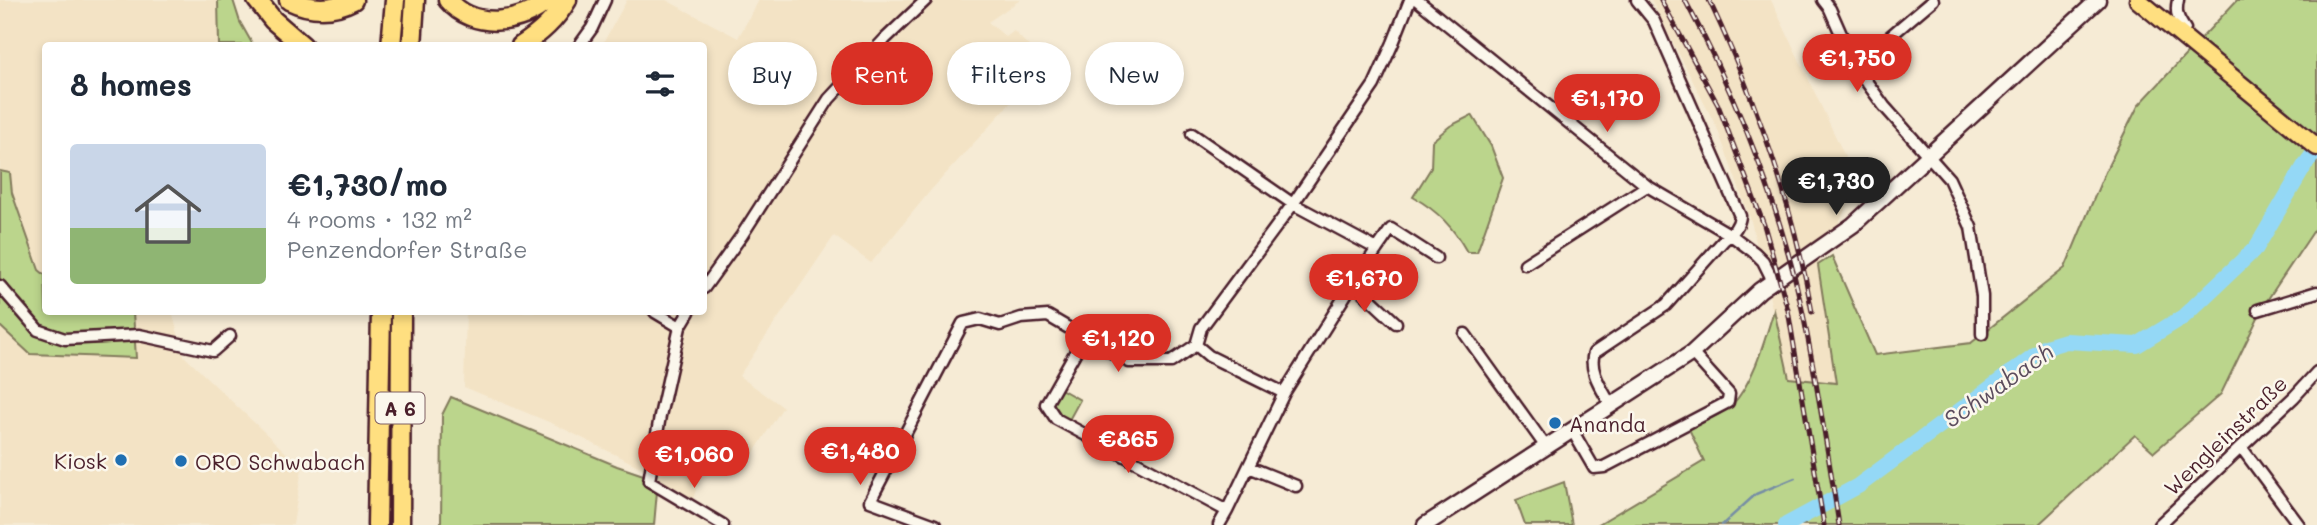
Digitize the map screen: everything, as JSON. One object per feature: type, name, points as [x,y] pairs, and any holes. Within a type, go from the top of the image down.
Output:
[{"type":"highway","points":[[257,0],[273,20],[298,42]]},
{"type":"highway","points":[[289,0],[316,9],[344,5],[353,0]]},
{"type":"highway","points":[[391,42],[395,0]]},
{"type":"highway","points":[[412,42],[415,0]]},
{"type":"highway","points":[[448,0],[470,16],[495,21],[522,18],[548,0]]},
{"type":"highway","points":[[526,42],[556,18],[567,0]]},
{"type":"highway","name":"A 6","points":[[377,525],[381,315]]},
{"type":"highway","name":"A 6","points":[[400,525],[401,315]]},
{"type":"main road","points":[[1425,525],[1692,353],[1745,303],[1840,236],[2098,0]]},
{"type":"main road","points":[[2139,0],[2317,147]]},
{"type":"street","points":[[582,42],[592,28],[605,0]]},
{"type":"street","points":[[707,284],[829,99],[885,38],[926,0]]},
{"type":"street","points":[[936,525],[870,501],[962,323],[980,319],[1000,325],[1021,318],[1048,316],[1129,362],[1171,362],[1196,345],[1200,328],[1293,204],[1374,85],[1410,0]]},
{"type":"street","points":[[1417,0],[1647,186],[1731,235],[1763,261],[1773,281]]},
{"type":"street","points":[[1611,404],[1591,362],[1594,353],[1666,305],[1731,235],[1740,216],[1654,20],[1637,0]]},
{"type":"street","points":[[1824,0],[1856,66],[1884,106],[1949,179],[1971,228],[1982,296],[1982,334]]},
{"type":"street","points":[[1856,66],[1933,0]]},
{"type":"street","points":[[2178,0],[2177,18],[2185,29]]},
{"type":"street","points":[[1192,134],[1293,204],[1377,250]]},
{"type":"street","points":[[1525,264],[1647,186]]},
{"type":"street","points":[[1219,525],[1284,393],[1353,283],[1391,229],[1436,258]]},
{"type":"street","points":[[1353,283],[1396,323]]},
{"type":"street","points":[[0,286],[38,330],[65,339],[139,335],[213,351],[230,336]]},
{"type":"street","points":[[2258,310],[2317,292]]},
{"type":"street","points":[[660,315],[680,327]]},
{"type":"street","points":[[688,315],[680,327],[649,481],[723,525]]},
{"type":"street","points":[[1465,334],[1546,447]]},
{"type":"street","points":[[1084,337],[1046,404],[1056,419],[1227,511]]},
{"type":"street","points":[[1196,345],[1209,356],[1284,393]]},
{"type":"street","points":[[1572,430],[1594,468],[1604,467],[1728,402],[1730,394],[1692,353]]},
{"type":"street","name":"Wengleinstraße","points":[[2164,523],[2317,372]]},
{"type":"street","points":[[2241,447],[2298,525]]},
{"type":"street","points":[[1249,467],[1296,486]]},
{"type":"shaded area","points":[[0,0],[218,0],[219,42],[42,42],[42,315],[173,315],[184,356],[302,468],[293,525],[0,525]]},
{"type":"shaded area","points":[[627,0],[666,0],[738,38],[759,0],[1020,0],[988,22],[1006,37],[1014,31],[1025,42],[947,42],[947,105],[1009,105],[931,190],[871,263],[834,236],[739,376],[783,407],[749,460],[710,446],[693,499],[642,468],[556,425],[464,387],[466,315],[707,315],[707,42],[604,42]]},
{"type":"shaded area","points":[[1651,0],[1771,0],[1858,184],[1818,265],[1836,383],[1789,378],[1751,221],[1717,128]]},
{"type":"green space","points":[[218,0],[233,0],[240,22],[251,42],[219,42]]},
{"type":"green space","points":[[2237,0],[2317,0],[2317,226],[2264,305],[2221,394],[2154,452],[2135,435],[2038,525],[1597,525],[1704,461],[1689,429],[1723,412],[1740,396],[1758,360],[1774,310],[1789,378],[1836,383],[1818,265],[1832,256],[1875,355],[1971,343],[2065,268],[2105,172],[2138,106]]},
{"type":"green space","points":[[1472,115],[1491,146],[1503,178],[1477,252],[1467,252],[1444,220],[1413,197],[1431,168],[1432,141],[1450,126]]},
{"type":"green space","points":[[0,171],[10,173],[12,193],[42,272],[42,315],[133,315],[136,358],[30,354],[0,326]]},
{"type":"green space","points":[[1059,388],[1080,400],[1069,420],[1060,415],[1051,403]]},
{"type":"green space","points":[[451,397],[617,466],[658,480],[654,525],[441,525],[442,415]]},
{"type":"green space","points":[[1564,482],[1572,525],[1525,525],[1516,500]]},
{"type":"waterway","name":"Schwabach","points":[[1786,525],[1858,486],[2046,347],[2066,341],[2137,345],[2183,317],[2256,248],[2317,149]]},
{"type":"waterway","points":[[1722,525],[1756,494],[1795,478]]},
{"type":"railway","points":[[1661,0],[1718,105],[1764,225],[1788,310],[1824,525]]},
{"type":"railway","points":[[1685,0],[1722,74],[1754,150],[1781,229],[1802,309],[1839,525]]},
{"type":"railway","points":[[1709,0],[1771,153],[1795,231],[1812,312]]},
{"type":"place","name":"Ananda","points":[[1555,423]]},
{"type":"place","name":"Kiosk","points":[[121,460]]},
{"type":"place","name":"ORO Schwabach","points":[[181,461]]}]
